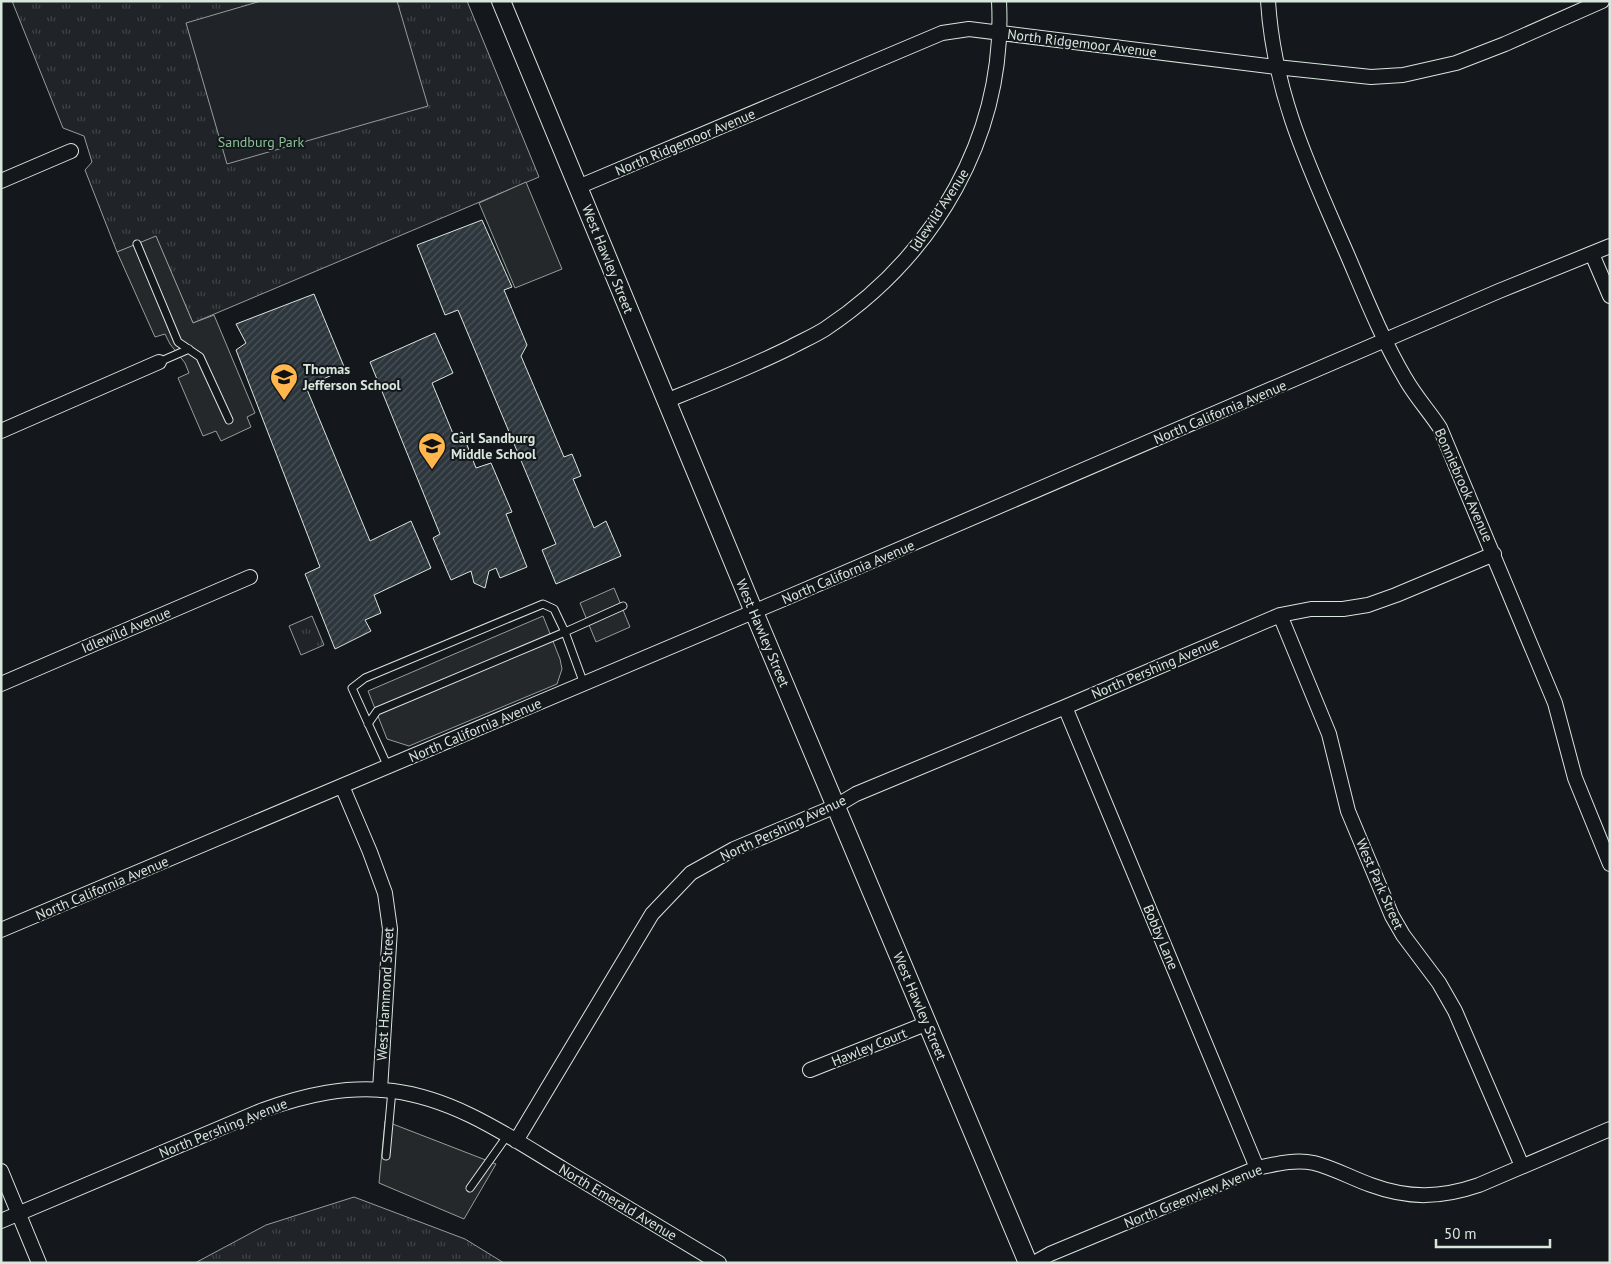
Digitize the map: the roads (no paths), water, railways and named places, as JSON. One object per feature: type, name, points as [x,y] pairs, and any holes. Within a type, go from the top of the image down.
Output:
[{"type":"street","name":"West Hawley Street","points":[[501,1],[754,612],[1028,1263]]},
{"type":"street","name":"Idlewild Avenue","points":[[666,401],[763,361],[823,330],[881,285],[909,256],[929,231],[964,175],[976,148],[985,120],[998,61],[999,1]]},
{"type":"street","name":"Bonniebrook Avenue","points":[[1268,1],[1269,29],[1276,67],[1285,102],[1302,150],[1385,341],[1411,389],[1440,428],[1555,703],[1575,778],[1610,864]]},
{"type":"street","name":"North Ridgemoor Avenue","points":[[578,187],[942,33],[969,29],[1371,77],[1403,75],[1456,63],[1505,44],[1602,1]]},
{"type":"street","points":[[1,182],[71,151]]},
{"type":"street","name":"North California Avenue","points":[[1,930],[754,612],[1499,291],[1610,246]]},
{"type":"street","points":[[1592,254],[1610,296]]},
{"type":"street","points":[[1,431],[159,362]]},
{"type":"street","name":"North Pershing Avenue","points":[[1,1221],[263,1110],[298,1098],[355,1088],[386,1090],[422,1096],[457,1108],[512,1139],[652,914],[691,873],[734,849],[836,806],[856,794],[1280,615],[1311,609],[1343,609],[1368,605],[1494,554]]},
{"type":"street","name":"Idlewild Avenue","points":[[1,684],[250,577]]},
{"type":"street","name":"West Park Street","points":[[1280,615],[1329,734],[1348,811],[1392,916],[1403,935],[1439,982],[1455,1010],[1522,1166]]},
{"type":"street","name":"Bobby Lane","points":[[1064,707],[1257,1168]]},
{"type":"street","name":"West Hammond Street","points":[[342,786],[385,893],[390,929],[386,1090]]},
{"type":"street","name":"Hawley Court","points":[[810,1070],[928,1023]]},
{"type":"street","name":"North Greenview Avenue","points":[[1034,1263],[1050,1254],[1257,1168],[1288,1162],[1313,1163],[1342,1171],[1370,1185],[1400,1193],[1423,1196],[1438,1195],[1459,1192],[1479,1185],[1610,1129]]},
{"type":"street","name":"North Emerald Avenue","points":[[512,1139],[719,1263]]},
{"type":"street","points":[[1,1171],[39,1263]]},
{"type":"lane","points":[[137,244],[178,342],[200,357],[229,420]]},
{"type":"lane","points":[[159,362],[189,349]]},
{"type":"lane","points":[[388,766],[352,688],[365,678],[543,604],[554,609],[565,632],[584,684]]},
{"type":"lane","points":[[368,724],[377,711],[623,606]]},
{"type":"lane","points":[[386,1090],[386,1156]]},
{"type":"lane","points":[[470,1188],[512,1139]]},
{"type":"place","name":"Thomas Jefferson School","points":[[284,401]]},
{"type":"place","name":"Carl Sandburg Middle School","points":[[432,470]]},
{"type":"park label","name":"Sandburg Park","points":[[261,142]]}]
